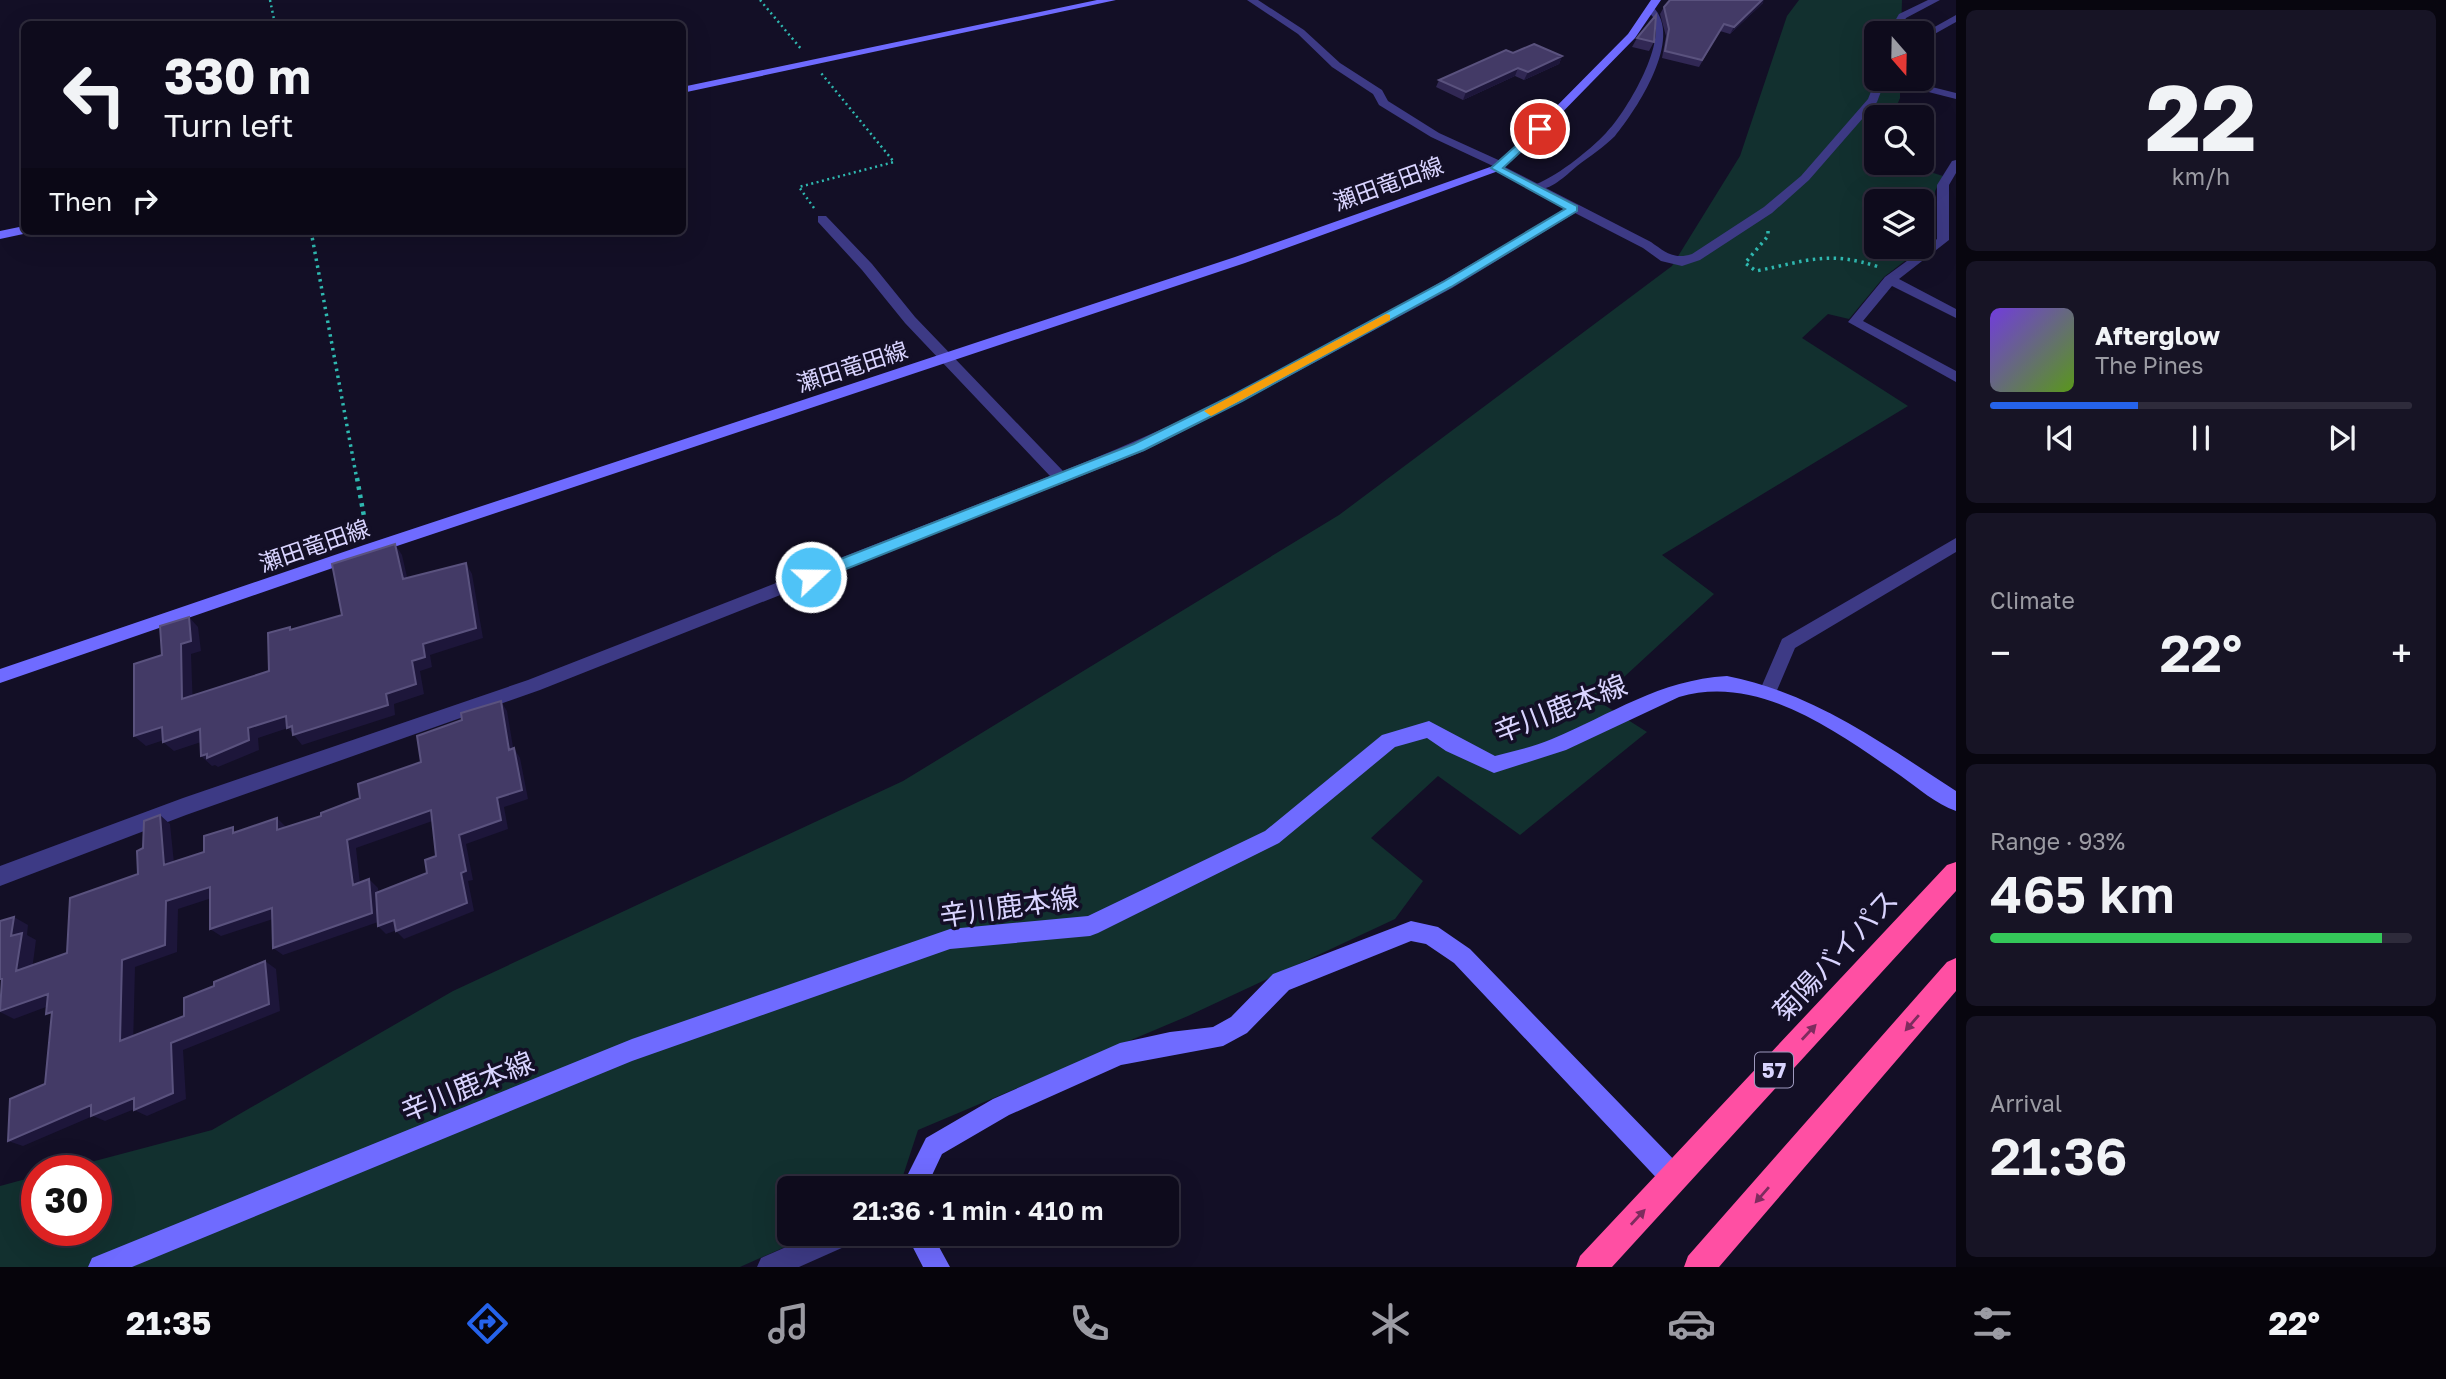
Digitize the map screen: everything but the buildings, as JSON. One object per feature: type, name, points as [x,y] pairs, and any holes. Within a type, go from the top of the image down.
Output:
[{"type":"highway","name":"菊陽バイパス","points":[[1591,1267],[1956,873]]},
{"type":"highway","points":[[1699,1267],[1956,971]]},
{"type":"main road","points":[[686,89],[1111,0]]},
{"type":"main road","name":"瀬田竜田線","points":[[0,676],[370,549],[1240,260],[1499,167],[1632,36],[1653,4]]},
{"type":"main road","points":[[0,235],[21,231]]},
{"type":"main road","name":"辛川鹿本線","points":[[102,1267],[632,1049],[938,943],[950,939],[1090,926],[1272,838],[1389,741],[1429,729],[1452,746],[1494,765],[1541,752],[1634,709],[1696,685],[1727,682],[1769,691],[1802,705],[1956,802]]},
{"type":"main road","points":[[919,1176],[934,1146],[1001,1107],[1120,1054],[1170,1043],[1215,1038],[1239,1025],[1281,982],[1411,931],[1430,934],[1462,956],[1674,1178]]},
{"type":"main road","points":[[925,1246],[937,1267]]},
{"type":"street","points":[[1252,0],[1301,32],[1336,65],[1378,92],[1383,103],[1435,135],[1573,209],[1647,245],[1665,258],[1682,262],[1704,252],[1768,210],[1805,178],[1873,100],[1876,91]]},
{"type":"street","points":[[1899,21],[1902,16],[1935,0]]},
{"type":"street","points":[[1934,31],[1956,18]]},
{"type":"street","points":[[1934,89],[1954,94]]},
{"type":"street","points":[[1943,240],[1943,185],[1956,163]]},
{"type":"street","points":[[1943,185],[1956,191]]},
{"type":"street","points":[[0,876],[184,807],[534,685],[1139,447],[1238,398],[1447,285],[1573,209]]},
{"type":"street","points":[[822,219],[947,359],[1062,479]]},
{"type":"street","points":[[1943,240],[1956,246]]},
{"type":"street","points":[[1943,240],[1893,276],[1855,322],[1956,377]]},
{"type":"street","points":[[1893,276],[1956,314]]},
{"type":"street","points":[[1769,691],[1788,644],[1956,544]]},
{"type":"street","points":[[769,1267],[817,1246]]},
{"type":"lane","points":[[1535,188],[1549,184],[1609,136],[1631,108],[1647,76],[1660,40],[1658,18],[1653,4]]},
{"type":"path","points":[[270,0],[274,21]]},
{"type":"path","points":[[760,0],[894,162],[799,187],[822,219]]},
{"type":"path","points":[[1768,210],[1768,236],[1745,263],[1756,271],[1829,256],[1851,258],[1893,276]]},
{"type":"path","points":[[312,235],[370,549]]},
{"type":"green space","points":[[1799,0],[1902,0],[1901,21],[1864,21],[1864,91],[1900,91],[1900,98],[1897,105],[1864,105],[1864,175],[1934,173],[1943,176],[1935,191],[1936,237],[1934,239],[1934,189],[1864,189],[1864,259],[1907,259],[1884,277],[1849,319],[1828,314],[1802,338],[1908,406],[1662,555],[1714,594],[1598,701],[1647,732],[1520,835],[1438,776],[1371,838],[1423,881],[1395,919],[1188,1016],[918,1130],[903,1176],[777,1176],[777,1246],[787,1246],[740,1267],[0,1267],[0,1186],[21,1180],[21,1246],[112,1246],[112,1156],[212,1130],[453,991],[903,781],[1339,515],[1672,266],[1740,156],[1787,16]]},
{"type":"slow traffic","points":[[1211,411],[1386,318]]},
{"type":"route","points":[[811,577],[1139,447],[1238,398],[1447,285],[1573,209],[1497,168],[1540,129]]}]
